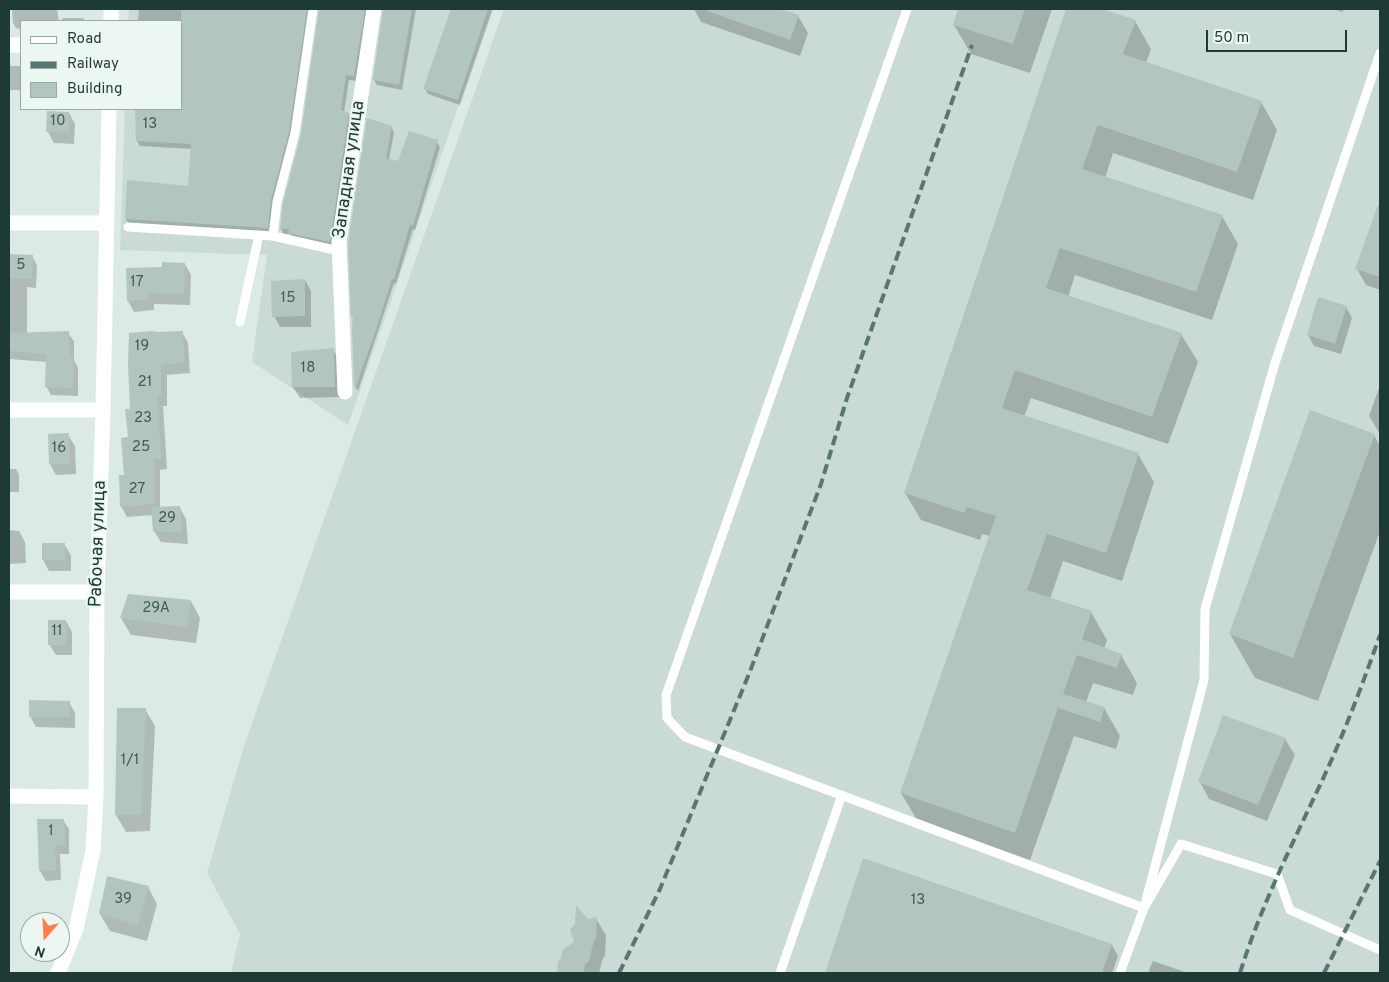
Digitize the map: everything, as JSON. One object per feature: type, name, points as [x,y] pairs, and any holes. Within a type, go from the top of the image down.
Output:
[{"type":"street","name":"Западная улица","points":[[345,392],[341,261],[338,251],[374,9]]},
{"type":"street","name":"Рабочая улица","points":[[58,973],[76,929],[93,851],[96,796],[97,592],[109,110]]},
{"type":"street","points":[[9,223],[107,223]]},
{"type":"street","points":[[9,410],[103,410]]},
{"type":"street","points":[[9,592],[97,592]]},
{"type":"street","points":[[9,796],[96,796]]},
{"type":"lane","points":[[273,236],[277,202],[295,133],[313,9]]},
{"type":"lane","points":[[907,9],[666,695],[667,718],[685,737],[1144,908]]},
{"type":"lane","points":[[1120,973],[1144,908],[1204,680],[1205,609],[1275,363],[1380,53]]},
{"type":"lane","points":[[128,227],[273,236],[338,251]]},
{"type":"lane","points":[[240,322],[259,235]]},
{"type":"lane","points":[[780,973],[842,795]]},
{"type":"lane","points":[[1144,908],[1181,844],[1278,874],[1290,910],[1380,950]]},
{"type":"shaded area","points":[[129,9],[492,9],[348,425],[252,362],[267,255],[120,250],[125,110],[182,110],[182,20],[128,20]]},
{"type":"shaded area","points":[[504,9],[1380,9],[1380,973],[231,973],[240,934],[207,873],[244,746]]},
{"type":"building","points":[[181,9],[307,9],[289,132],[271,200],[268,228],[125,219],[127,180],[188,186],[191,144],[136,141],[135,110],[182,110]]},
{"type":"building","points":[[319,9],[365,9],[354,76],[346,75],[341,110],[349,113],[330,242],[288,233],[289,229],[280,229],[283,203],[301,134]]},
{"type":"building","points":[[383,9],[412,9],[399,85],[373,80]]},
{"type":"building","points":[[451,9],[488,9],[458,100],[423,89]]},
{"type":"building","points":[[708,9],[780,9],[799,15],[790,40],[707,11]]},
{"type":"building","points":[[958,9],[1025,9],[1013,44],[953,25]]},
{"type":"building","points":[[1066,9],[1102,9],[1136,20],[1123,54],[1262,101],[1237,172],[1098,125],[1082,169],[1223,215],[1196,292],[1060,248],[1046,288],[1182,333],[1152,417],[1015,370],[1002,408],[1139,453],[1106,553],[1047,534],[1027,590],[1092,611],[1082,639],[1122,654],[1117,668],[1077,655],[1063,694],[1105,707],[1100,722],[1058,708],[1015,833],[900,793],[996,516],[967,507],[964,513],[904,493]]},
{"type":"building","points":[[47,111],[69,112],[69,133],[46,132]]},
{"type":"building","points":[[367,118],[392,126],[386,158],[398,161],[409,131],[438,140],[413,226],[410,225],[394,279],[392,279],[356,386],[354,386],[353,317],[351,316],[348,243]]},
{"type":"building","points":[[1378,205],[1380,205],[1380,277],[1355,269]]},
{"type":"building","points":[[10,254],[33,255],[32,279],[9,278]]},
{"type":"building","points":[[162,262],[185,263],[184,294],[148,293],[148,299],[127,301],[126,268],[162,267]]},
{"type":"building","points":[[305,279],[305,316],[272,317],[271,281]]},
{"type":"building","points":[[1318,297],[1347,306],[1335,344],[1307,335]]},
{"type":"building","points":[[69,331],[70,357],[74,358],[73,388],[45,387],[46,354],[10,351],[10,333]]},
{"type":"building","points":[[183,331],[184,362],[161,365],[161,395],[157,395],[161,459],[154,459],[154,504],[120,507],[119,475],[124,475],[121,438],[128,437],[125,409],[130,409],[129,333]]},
{"type":"building","points":[[334,348],[335,387],[292,387],[291,352]]},
{"type":"building","points":[[1310,410],[1375,434],[1293,658],[1229,634]]},
{"type":"building","points":[[69,433],[70,464],[49,464],[48,434]]},
{"type":"building","points":[[180,506],[182,533],[153,531],[151,507]]},
{"type":"building","points":[[42,543],[65,543],[65,560],[42,560]]},
{"type":"building","points":[[128,594],[191,600],[187,627],[120,618]]},
{"type":"building","points":[[48,620],[66,620],[66,645],[48,645]]},
{"type":"building","points":[[29,700],[70,701],[70,717],[29,717]]},
{"type":"building","points":[[117,708],[146,708],[141,814],[115,815]]},
{"type":"building","points":[[1223,715],[1286,738],[1258,805],[1198,782]]},
{"type":"building","points":[[37,819],[64,819],[65,845],[55,845],[56,871],[39,871]]},
{"type":"building","points":[[863,858],[1112,944],[1102,973],[825,973]]},
{"type":"building","points":[[107,876],[149,886],[138,925],[99,914]]},
{"type":"building","points":[[576,905],[588,919],[597,917],[596,938],[589,961],[585,964],[584,973],[557,973],[562,950],[574,942],[570,930],[575,924]]},
{"type":"railway","points":[[619,973],[660,889],[749,674],[821,484],[847,398],[972,45]]},
{"type":"railway","points":[[1240,973],[1269,895],[1327,770],[1380,635]]},
{"type":"railway","points":[[1324,973],[1380,861]]}]
